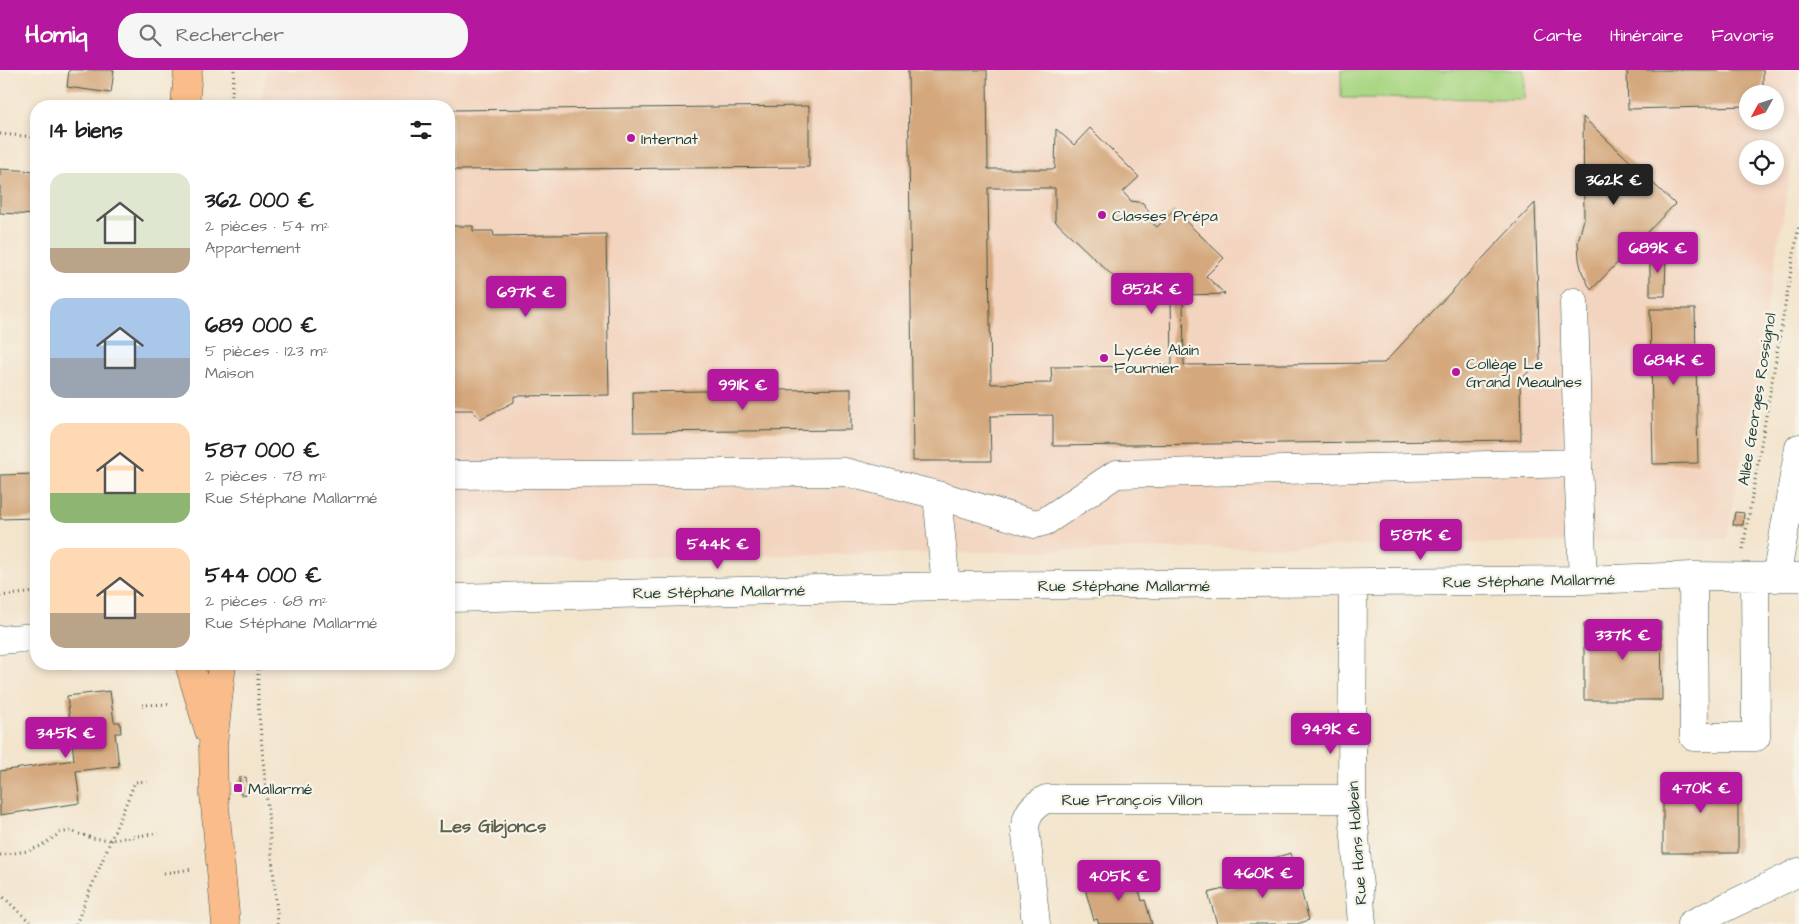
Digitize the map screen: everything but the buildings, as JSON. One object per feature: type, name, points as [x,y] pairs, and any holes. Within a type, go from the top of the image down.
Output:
[{"type":"main road","points":[[186,100],[188,70]]},
{"type":"main road","points":[[191,670],[213,745]]},
{"type":"main road","points":[[221,670],[213,745],[214,795],[226,924]]},
{"type":"street","points":[[1574,302],[1578,463],[1584,580]]},
{"type":"street","points":[[1693,576],[1694,737],[1756,737],[1766,577],[1799,448]]},
{"type":"street","points":[[455,475],[845,472],[937,495],[1035,524],[1046,521],[1116,474],[1578,463]]},
{"type":"street","points":[[937,495],[946,586]]},
{"type":"street","name":"Rue Stéphane Mallarmé","points":[[455,598],[946,586],[1584,580],[1693,576],[1766,577]]},
{"type":"street","name":"Rue Hans Holbein","points":[[1353,583],[1352,799],[1362,924]]},
{"type":"street","points":[[0,640],[30,637]]},
{"type":"street","name":"Rue François Villon","points":[[1036,924],[1025,826],[1028,813],[1035,805],[1046,799],[1352,799]]},
{"type":"street","points":[[1691,924],[1799,872]]},
{"type":"path","points":[[232,100],[234,70]]},
{"type":"path","points":[[0,134],[30,136]]},
{"type":"path","name":"Allée Georges Rossignol","points":[[1766,577],[1746,536],[1771,377],[1799,225]]},
{"type":"path","points":[[0,596],[30,593]]},
{"type":"path","points":[[258,670],[258,702],[278,924]]},
{"type":"path","points":[[76,924],[135,782],[151,781]]},
{"type":"path","points":[[0,855],[28,851],[41,846],[60,833],[70,831],[92,838],[111,840],[158,833]]},
{"type":"path","points":[[164,873],[197,868]]},
{"type":"path","points":[[0,894],[32,924]]},
{"type":"shaded area","name":"Lycée Alain Fournier","points":[[266,70],[1799,70],[1799,124],[1727,539],[455,561],[455,100],[263,100]]},
{"type":"green space","points":[[1341,70],[1524,70],[1524,99],[1341,98]]},
{"type":"place","name":"Internat","points":[[631,138]]},
{"type":"place","name":"Classes Prépa","points":[[1102,215]]},
{"type":"place","name":"Lycée Alain Fournier","points":[[1104,358]]},
{"type":"place","name":"Collège Le Grand Meaulnes","points":[[1456,372]]},
{"type":"place","name":"Mallarmé","points":[[238,788]]},
{"type":"district","name":"Les Gibjoncs","points":[[493,826]]}]
